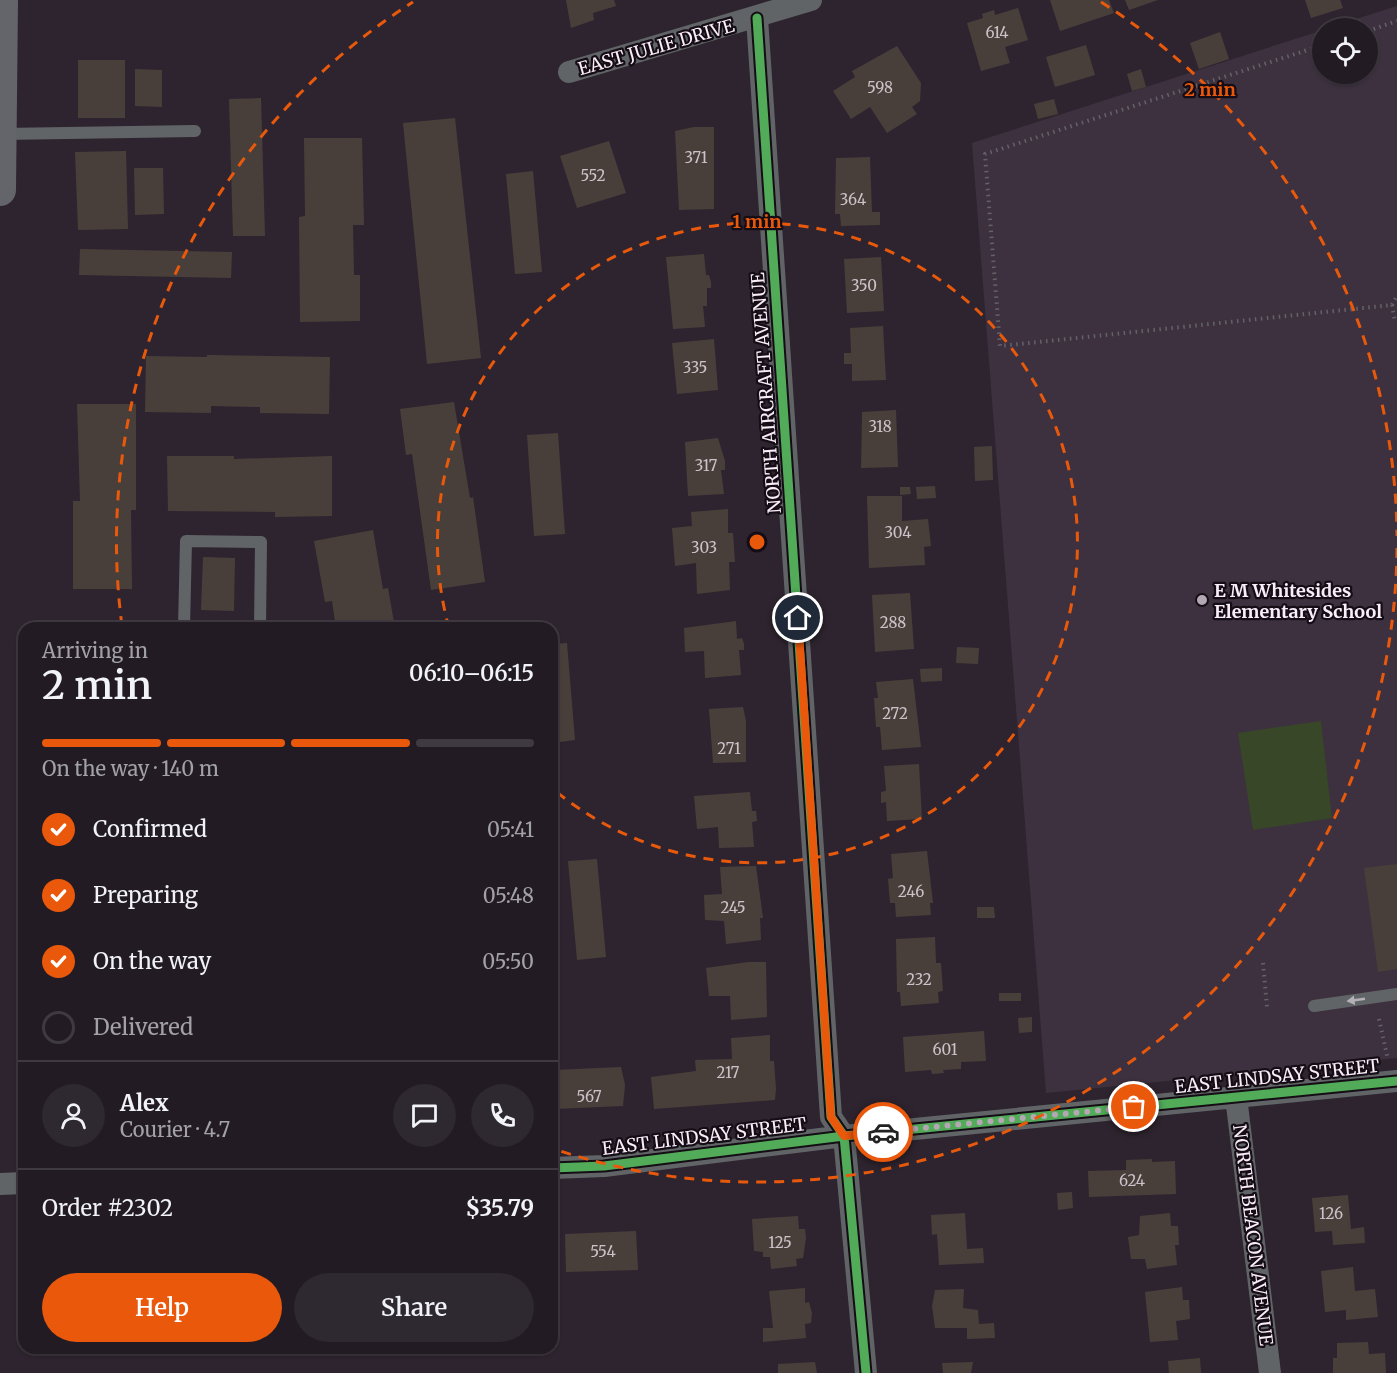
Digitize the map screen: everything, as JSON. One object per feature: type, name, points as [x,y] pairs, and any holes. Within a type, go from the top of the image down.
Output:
[{"type":"main road","points":[[0,190],[2,0]]},
{"type":"street","name":"EAST JULIE DRIVE","points":[[569,72],[757,18],[811,0]]},
{"type":"street","name":"NORTH AIRCRAFT AVENUE","points":[[757,18],[831,1117],[844,1136],[866,1373]]},
{"type":"street","name":"EAST LINDSAY STREET","points":[[558,1168],[604,1166],[844,1136],[1236,1097],[1393,1075]]},
{"type":"street","name":"NORTH BEACON AVENUE","points":[[1236,1097],[1270,1373]]},
{"type":"street","points":[[0,1184],[18,1183]]},
{"type":"lane","points":[[1,134],[195,131]]},
{"type":"lane","points":[[184,622],[186,541],[261,543],[260,622]]},
{"type":"lane","points":[[1314,1005],[1397,994]]},
{"type":"path","points":[[1378,28],[1397,21]]},
{"type":"path","points":[[1312,49],[985,154],[1000,346],[1392,304]]},
{"type":"path","points":[[1395,322],[1392,304],[1397,296]]},
{"type":"path","points":[[1263,963],[1267,1007]]},
{"type":"path","points":[[1379,1019],[1393,1075]]},
{"type":"shaded area","name":"E M Whitesides Elementary School","points":[[1397,6],[1397,1058],[1046,1093],[972,143],[1312,34],[1312,84],[1378,84],[1378,18],[1359,18]]},
{"type":"green space","points":[[1321,721],[1332,818],[1253,830],[1238,733]]},
{"type":"building","points":[[566,0],[614,0],[616,6],[593,13],[594,20],[571,28]]},
{"type":"building","points":[[1050,0],[1109,0],[1114,13],[1060,31]]},
{"type":"building","points":[[1125,0],[1158,0],[1129,10]]},
{"type":"building","points":[[1305,0],[1340,0],[1343,8],[1311,18]]},
{"type":"building","points":[[1018,8],[1028,40],[1005,47],[1010,63],[981,71],[967,23],[983,18],[982,14],[994,10],[995,15]]},
{"type":"building","points":[[1220,32],[1229,59],[1199,69],[1190,43]]},
{"type":"building","points":[[1086,45],[1095,75],[1055,87],[1046,57]]},
{"type":"building","points":[[897,46],[921,83],[920,101],[912,107],[917,114],[887,133],[870,107],[851,119],[833,91],[855,77],[852,71]]},
{"type":"building","points":[[78,60],[125,60],[125,118],[78,118]]},
{"type":"building","points":[[135,69],[162,70],[162,107],[135,106]]},
{"type":"building","points":[[1141,69],[1146,87],[1132,91],[1127,74]]},
{"type":"building","points":[[261,98],[265,236],[233,236],[229,99]]},
{"type":"building","points":[[1054,99],[1058,114],[1038,119],[1034,104]]},
{"type":"building","points":[[455,118],[481,358],[427,364],[403,123]]},
{"type":"building","points":[[694,127],[714,127],[714,209],[679,210],[675,131]]},
{"type":"building","points":[[304,138],[362,138],[364,225],[353,225],[354,275],[360,275],[360,321],[300,322],[299,217],[305,216]]},
{"type":"building","points":[[609,141],[626,193],[577,208],[560,156]]},
{"type":"building","points":[[126,151],[128,229],[78,230],[75,152]]},
{"type":"building","points":[[870,157],[872,212],[880,212],[880,225],[841,226],[840,214],[835,214],[836,158]]},
{"type":"building","points":[[134,168],[163,168],[164,214],[135,215]]},
{"type":"building","points":[[533,171],[542,272],[515,274],[506,174]]},
{"type":"building","points":[[80,249],[232,252],[231,278],[79,275]]},
{"type":"building","points":[[704,254],[706,275],[709,275],[711,282],[711,288],[707,288],[707,306],[703,306],[705,327],[673,329],[666,257]]},
{"type":"building","points":[[881,257],[884,311],[847,313],[844,259]]},
{"type":"building","points":[[883,326],[886,380],[852,381],[852,364],[844,364],[844,353],[851,353],[850,328]]},
{"type":"building","points":[[714,339],[718,390],[677,394],[672,343]]},
{"type":"building","points":[[207,355],[330,357],[329,414],[260,413],[260,407],[211,406],[211,413],[145,412],[146,356],[207,357]]},
{"type":"building","points":[[454,402],[470,498],[473,497],[485,582],[431,590],[412,454],[406,455],[400,409]]},
{"type":"building","points":[[77,404],[136,404],[136,510],[131,510],[132,589],[73,589],[73,501],[80,501]]},
{"type":"building","points":[[896,410],[898,467],[861,468],[862,412]]},
{"type":"building","points":[[558,433],[565,534],[534,536],[527,435]]},
{"type":"building","points":[[718,438],[725,461],[725,470],[721,470],[724,494],[688,496],[685,442]]},
{"type":"building","points":[[992,446],[993,480],[975,481],[974,447]]},
{"type":"building","points":[[167,456],[234,456],[234,459],[332,456],[332,516],[275,517],[275,512],[168,511]]},
{"type":"building","points":[[935,486],[936,498],[917,499],[916,487]]},
{"type":"building","points":[[900,487],[910,487],[911,494],[900,495]]},
{"type":"building","points":[[867,496],[902,496],[902,521],[928,519],[931,546],[924,547],[925,565],[869,568]]},
{"type":"building","points":[[728,509],[728,533],[733,533],[735,562],[729,562],[730,590],[697,594],[696,563],[675,566],[672,528],[692,526],[691,512]]},
{"type":"building","points":[[373,530],[383,589],[388,588],[394,622],[335,622],[332,601],[325,602],[314,541]]},
{"type":"building","points":[[203,557],[235,558],[234,611],[201,610]]},
{"type":"building","points":[[910,593],[914,649],[875,652],[872,595]]},
{"type":"building","points":[[736,621],[737,639],[742,638],[744,644],[744,650],[739,650],[741,675],[705,678],[704,651],[685,652],[684,628]]},
{"type":"building","points":[[567,643],[575,740],[558,742],[558,644]]},
{"type":"building","points":[[957,647],[979,648],[978,664],[956,663]]},
{"type":"building","points":[[942,668],[942,681],[921,682],[920,669]]},
{"type":"building","points":[[913,679],[921,747],[882,750],[880,727],[876,727],[874,698],[878,698],[876,682]]},
{"type":"building","points":[[743,707],[746,721],[746,762],[713,763],[709,709]]},
{"type":"building","points":[[919,764],[922,819],[887,821],[886,802],[881,803],[881,792],[886,791],[884,766]]},
{"type":"building","points":[[750,792],[752,811],[756,811],[757,821],[752,822],[754,847],[719,848],[718,827],[697,829],[694,796]]},
{"type":"building","points":[[927,851],[933,903],[930,903],[931,915],[896,917],[895,903],[890,903],[888,879],[893,878],[891,854]]},
{"type":"building","points":[[597,859],[606,957],[577,960],[568,861]]},
{"type":"building","points":[[1397,864],[1397,969],[1378,972],[1364,868]]},
{"type":"building","points":[[756,866],[763,918],[760,918],[761,940],[726,944],[724,921],[705,920],[704,895],[722,894],[720,867]]},
{"type":"building","points":[[977,907],[994,907],[995,918],[977,918]]},
{"type":"building","points":[[935,937],[936,963],[941,963],[943,991],[938,992],[939,1003],[901,1006],[900,992],[897,992],[896,939]]},
{"type":"building","points":[[766,962],[767,1017],[731,1020],[730,996],[709,996],[706,968]]},
{"type":"building","points":[[999,993],[1021,993],[1021,1001],[999,1001]]},
{"type":"building","points":[[1032,1017],[1032,1032],[1019,1033],[1018,1018]]},
{"type":"building","points":[[984,1031],[986,1061],[961,1062],[961,1069],[943,1070],[944,1073],[932,1074],[931,1070],[905,1072],[903,1037]]},
{"type":"building","points":[[770,1035],[770,1061],[774,1061],[775,1100],[654,1109],[651,1077],[696,1071],[695,1060],[732,1059],[731,1038]]},
{"type":"building","points":[[621,1067],[625,1085],[623,1106],[558,1109],[558,1070]]},
{"type":"building","points":[[1152,1159],[1152,1162],[1175,1161],[1176,1194],[1089,1197],[1088,1171],[1126,1170],[1126,1160]]},
{"type":"building","points":[[1072,1192],[1073,1208],[1058,1210],[1057,1193]]},
{"type":"building","points":[[1348,1195],[1351,1229],[1364,1227],[1365,1243],[1333,1245],[1332,1231],[1315,1232],[1312,1198]]},
{"type":"building","points":[[965,1213],[967,1249],[983,1248],[984,1263],[939,1265],[937,1234],[932,1235],[931,1215]]},
{"type":"building","points":[[1170,1213],[1171,1226],[1178,1226],[1179,1245],[1175,1245],[1177,1265],[1147,1269],[1145,1259],[1131,1259],[1128,1237],[1139,1235],[1140,1216]]},
{"type":"building","points":[[798,1216],[799,1229],[805,1229],[803,1258],[796,1259],[797,1266],[771,1269],[770,1257],[763,1257],[763,1252],[754,1251],[752,1219]]},
{"type":"building","points":[[636,1231],[638,1270],[566,1272],[565,1234]]},
{"type":"building","points":[[1353,1267],[1355,1291],[1375,1289],[1378,1317],[1346,1320],[1346,1310],[1325,1312],[1321,1271]]},
{"type":"building","points":[[1182,1287],[1183,1300],[1189,1300],[1190,1319],[1176,1321],[1178,1340],[1150,1342],[1145,1292]]},
{"type":"building","points":[[805,1288],[805,1303],[809,1302],[812,1313],[811,1323],[805,1324],[806,1338],[763,1342],[763,1328],[773,1328],[769,1291]]},
{"type":"building","points":[[964,1289],[963,1308],[978,1310],[979,1324],[994,1323],[995,1338],[967,1339],[967,1328],[935,1328],[932,1306],[935,1290]]},
{"type":"building","points":[[1368,1342],[1369,1354],[1385,1353],[1386,1373],[1333,1373],[1333,1358],[1337,1358],[1337,1343]]},
{"type":"building","points":[[1200,1358],[1201,1373],[1169,1373],[1168,1361]]},
{"type":"building","points":[[815,1362],[817,1373],[778,1373],[778,1364]]},
{"type":"building","points":[[973,1362],[971,1373],[943,1373],[942,1363]]},
{"type":"cycle path","points":[[757,18],[831,1117],[844,1136],[866,1373]]},
{"type":"cycle path","points":[[558,1168],[604,1166],[844,1136],[1397,1081]]},
{"type":"way so far","points":[[883,1132],[1134,1107]]},
{"type":"place","name":"E M Whitesides Elementary School","points":[[1202,600]]},
{"type":"route","points":[[798,618],[831,1117],[844,1136],[883,1132]]}]
